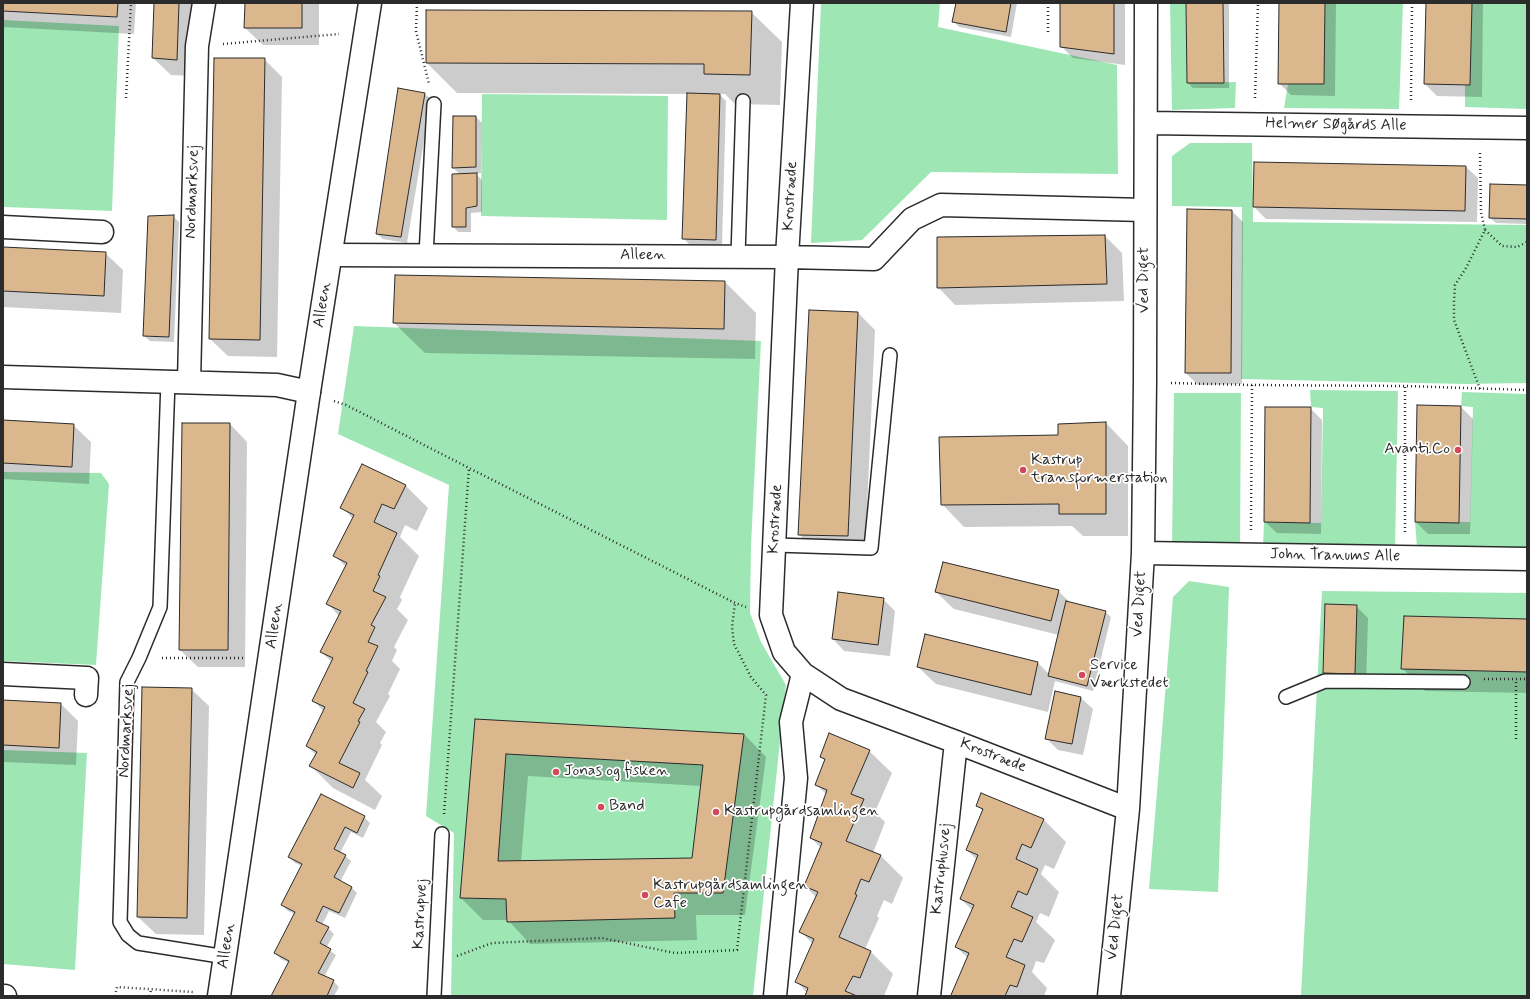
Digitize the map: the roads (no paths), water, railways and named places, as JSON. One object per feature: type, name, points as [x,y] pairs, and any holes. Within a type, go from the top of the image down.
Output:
[{"type":"street","name":"Nordmarksvej","points":[[179,382],[197,46],[204,3]]},
{"type":"street","name":"Alleen","points":[[219,995],[226,957],[309,392],[370,3]]},
{"type":"street","name":"Krostræde","points":[[802,3],[787,257],[772,615],[784,652],[803,674],[841,700],[956,742],[1128,809]]},
{"type":"street","name":"Ved Diget","points":[[1109,996],[1128,809],[1143,553],[1146,3]]},
{"type":"street","name":"Helmer Søgårds Alle","points":[[1146,123],[1527,128]]},
{"type":"street","points":[[787,257],[874,259],[912,219],[941,205],[1145,210]]},
{"type":"street","points":[[3,227],[102,232]]},
{"type":"street","name":"Alleen","points":[[331,255],[787,257]]},
{"type":"street","points":[[3,376],[277,385],[309,392]]},
{"type":"street","name":"John Tranums Alle","points":[[1143,553],[1527,559]]},
{"type":"street","points":[[3,674],[87,678],[86,695]]},
{"type":"street","points":[[775,996],[796,778],[791,722],[803,674]]},
{"type":"street","name":"Kastruphusvej","points":[[929,996],[956,742]]},
{"type":"lane","points":[[738,256],[743,100]]},
{"type":"lane","points":[[426,255],[434,104]]},
{"type":"lane","points":[[775,545],[871,548],[890,355]]},
{"type":"lane","name":"Nordmarksvej","points":[[179,382],[160,607],[139,658],[127,682],[120,922],[128,935],[138,943],[226,957]]},
{"type":"lane","points":[[1286,697],[1324,681],[1463,682]]},
{"type":"lane","name":"Kastrupvej","points":[[434,996],[442,834]]},
{"type":"place","name":"Avanti.Co","points":[[1458,450]]},
{"type":"place","name":"Kastrup transformerstation","points":[[1023,470]]},
{"type":"place","name":"Service Værkstedet","points":[[1082,675]]},
{"type":"place","name":"Jonas og fisken","points":[[556,772]]},
{"type":"place","name":"Band","points":[[601,807]]},
{"type":"place","name":"Kastrupgårdsamlingen","points":[[716,812]]},
{"type":"place","name":"Kastrupgårdsamlingen Cafe","points":[[645,895]]}]
